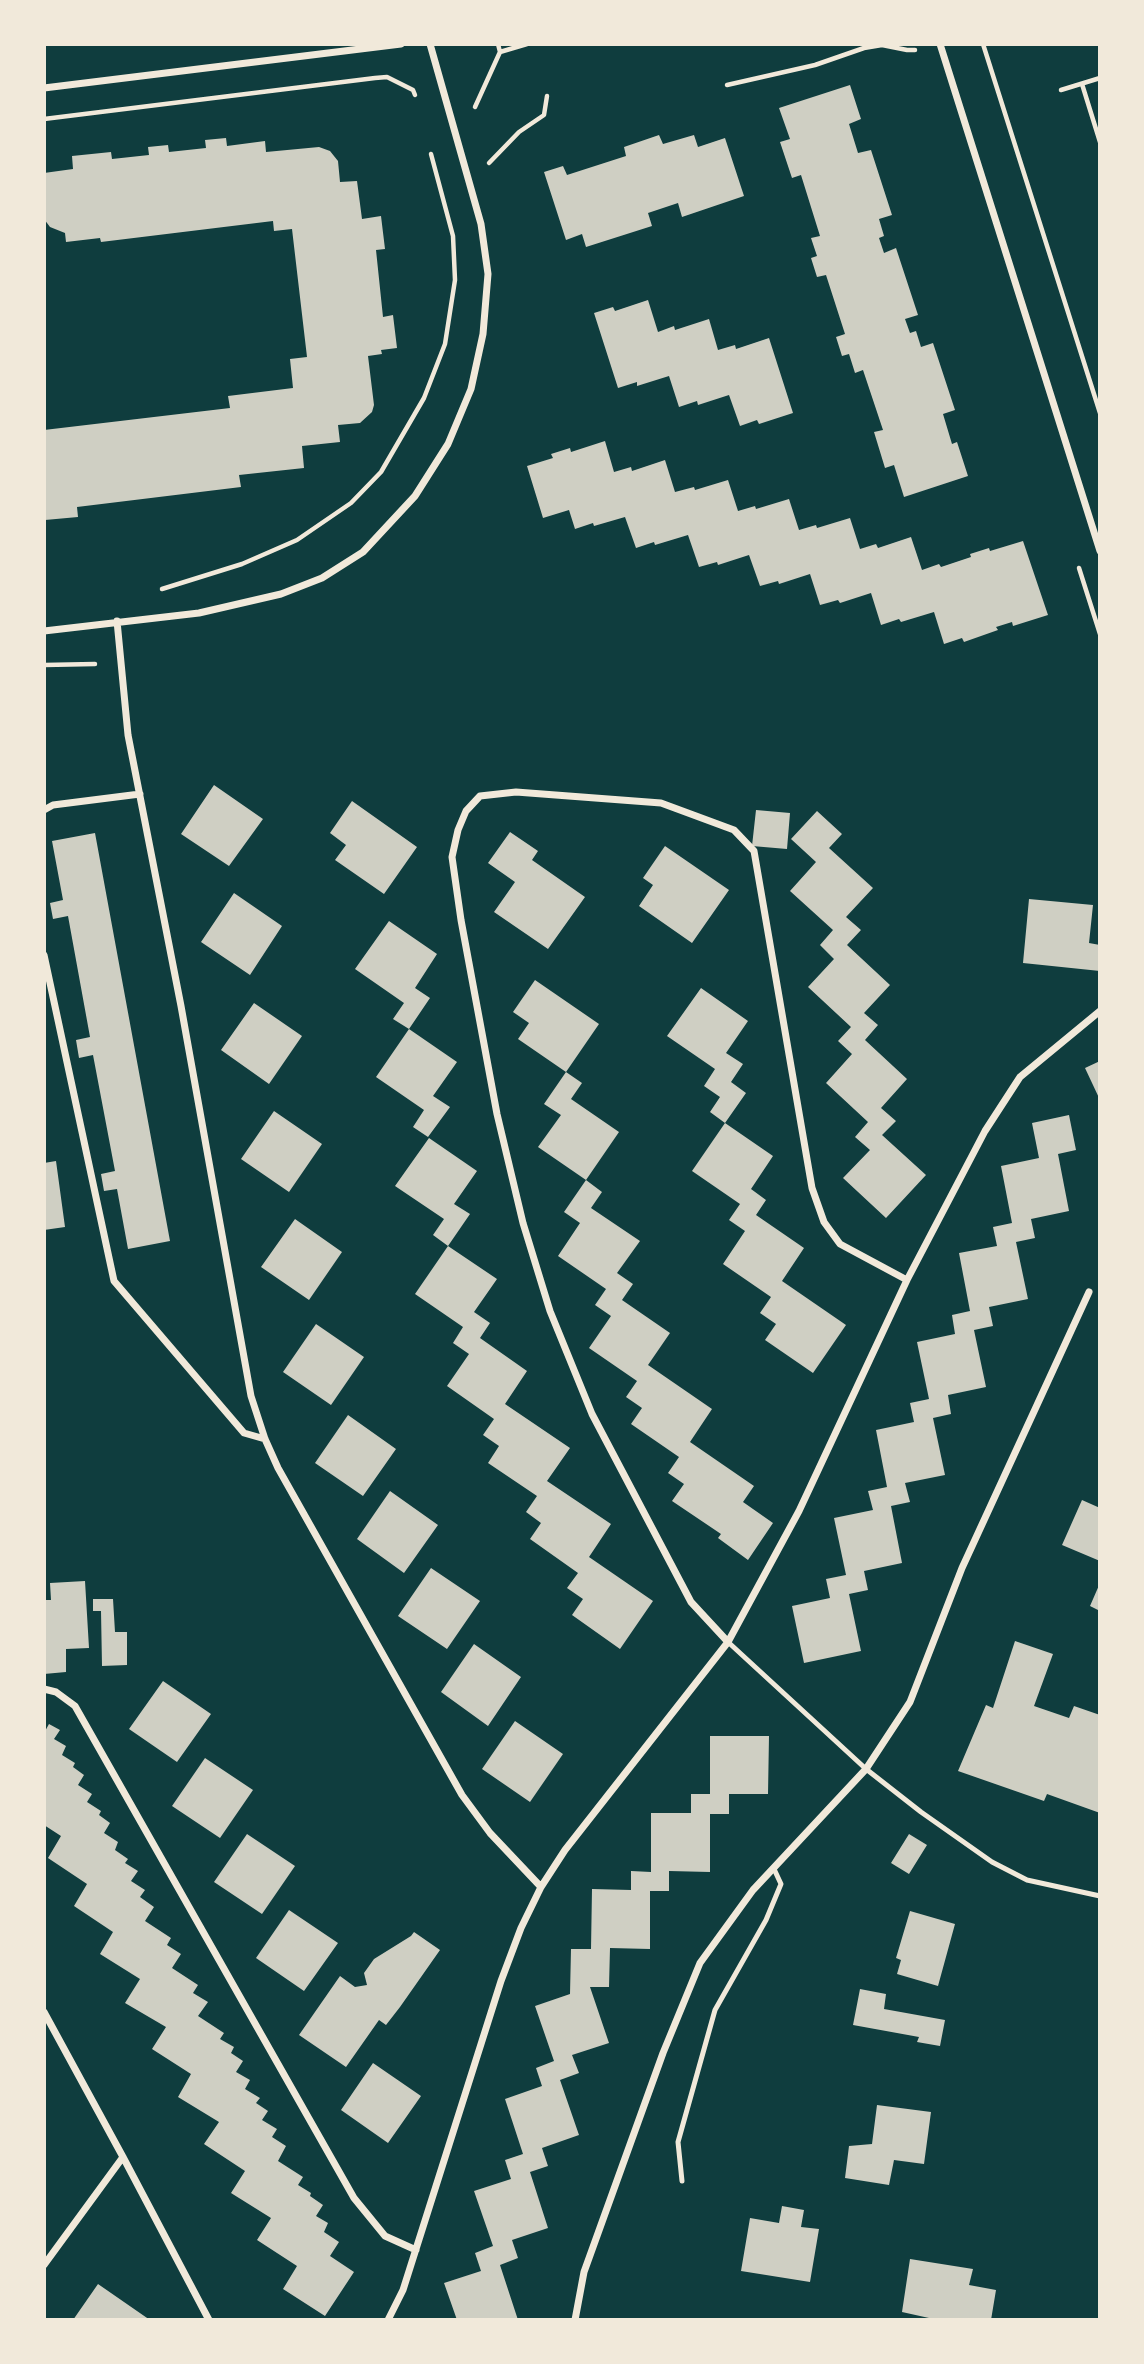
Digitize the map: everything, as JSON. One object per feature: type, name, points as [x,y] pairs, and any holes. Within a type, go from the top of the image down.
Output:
[{"type":"street","points":[[44,88],[401,44]]},
{"type":"street","points":[[44,631],[199,613],[281,594],[322,578],[363,552],[415,496],[448,444],[471,389],[483,334],[488,274],[481,224],[430,44]]},
{"type":"street","points":[[940,45],[1100,551]]},
{"type":"street","points":[[117,621],[128,736],[251,1396],[265,1440],[278,1468],[462,1795],[490,1833],[541,1887]]},
{"type":"street","points":[[728,1642],[691,1602],[592,1414],[550,1311],[523,1223],[497,1114],[452,857],[466,811],[480,796],[516,792],[661,803],[734,830],[754,851],[812,1188],[824,1222],[840,1244],[906,1280]]},
{"type":"street","points":[[44,810],[53,805],[140,794]]},
{"type":"street","points":[[44,955],[114,1281],[244,1433],[265,1440]]},
{"type":"street","points":[[388,2320],[403,2290],[501,1981],[521,1928],[541,1887],[565,1850],[728,1642],[799,1511],[906,1280],[985,1132],[1020,1077],[1100,1011]]},
{"type":"street","points":[[575,2320],[584,2272],[663,2053],[700,1963],[753,1890],[866,1769],[910,1702],[962,1568],[1089,1292]]},
{"type":"street","points":[[44,1689],[56,1692],[75,1706],[354,2198],[385,2236],[416,2250]]},
{"type":"street","points":[[44,2012],[209,2320]]},
{"type":"street","points":[[44,2265],[123,2157]]},
{"type":"lane","points":[[728,1642],[866,1769],[992,1862],[1027,1880],[1100,1896]]},
{"type":"lane","points":[[682,2181],[678,2142],[715,2010],[766,1920],[781,1884],[774,1869]]},
{"type":"path","points":[[473,111],[500,52],[498,44]]},
{"type":"path","points":[[500,52],[527,44]]},
{"type":"path","points":[[983,44],[1100,413]]},
{"type":"path","points":[[727,85],[815,65],[864,48],[883,45],[907,50],[940,45]]},
{"type":"path","points":[[44,119],[375,78],[387,78],[413,90]]},
{"type":"path","points":[[1061,90],[1100,78]]},
{"type":"path","points":[[1082,84],[1100,142]]},
{"type":"path","points":[[488,164],[519,132],[544,115],[547,96]]},
{"type":"path","points":[[157,590],[242,564],[297,540],[351,503],[381,472],[424,398],[445,344],[456,279],[453,236],[429,146]]},
{"type":"path","points":[[44,665],[96,664]]},
{"type":"building","points":[[850,85],[861,119],[849,124],[858,153],[871,150],[892,215],[879,219],[884,236],[879,238],[884,253],[896,248],[918,315],[905,319],[910,333],[916,331],[921,347],[933,343],[955,410],[943,414],[952,444],[957,442],[968,476],[904,497],[894,465],[885,468],[874,432],[883,430],[863,370],[855,373],[849,354],[842,356],[836,337],[845,334],[826,275],[817,277],[811,258],[817,256],[811,238],[820,236],[801,175],[792,178],[780,142],[790,139],[779,108]]},
{"type":"building","points":[[659,135],[663,144],[694,135],[698,147],[725,138],[744,196],[682,217],[678,203],[648,213],[652,226],[586,247],[582,234],[566,240],[544,172],[563,166],[567,175],[626,156],[624,147]]},
{"type":"building","points":[[226,138],[227,146],[265,141],[266,152],[319,147],[330,151],[338,161],[340,182],[357,181],[362,219],[381,216],[385,249],[376,250],[383,317],[393,315],[397,348],[381,350],[382,354],[368,356],[374,405],[372,412],[360,423],[338,425],[340,442],[302,446],[304,468],[239,475],[241,487],[77,507],[78,517],[45,520],[44,430],[230,408],[228,396],[293,388],[290,359],[307,357],[292,229],[274,231],[273,221],[101,242],[100,238],[66,242],[65,233],[50,227],[44,219],[44,173],[73,169],[72,156],[111,152],[112,159],[149,155],[148,147],[168,145],[169,152],[206,148],[205,140]]},
{"type":"building","points":[[648,300],[658,332],[674,326],[675,330],[709,319],[718,350],[735,345],[736,349],[769,338],[793,413],[759,424],[757,420],[740,426],[729,395],[698,405],[697,401],[679,407],[669,376],[637,386],[637,382],[618,388],[594,313],[613,307],[615,311]]},
{"type":"building","points":[[605,441],[614,472],[631,467],[632,471],[665,460],[675,492],[694,487],[695,490],[728,480],[738,511],[755,506],[756,509],[789,499],[799,530],[816,525],[817,528],[850,518],[860,549],[876,544],[878,548],[911,537],[922,570],[939,564],[941,567],[989,548],[990,551],[1023,541],[1048,615],[1013,626],[1012,622],[996,627],[998,630],[964,642],[962,638],[944,644],[934,612],[881,625],[871,593],[840,603],[838,600],[820,605],[810,574],[779,584],[778,581],[760,586],[749,555],[718,565],[717,562],[699,567],[688,535],[636,548],[625,517],[575,529],[569,510],[543,518],[527,466],[553,458],[551,454],[570,448],[571,452]]},
{"type":"building","points":[[214,785],[263,819],[229,866],[181,834]]},
{"type":"building","points":[[352,801],[417,847],[384,894],[335,860],[346,845],[330,833]]},
{"type":"building","points":[[756,810],[790,813],[787,849],[752,846]]},
{"type":"building","points":[[817,811],[842,834],[829,848],[873,888],[846,917],[861,930],[847,945],[890,985],[864,1013],[878,1025],[865,1040],[907,1079],[881,1108],[896,1121],[882,1135],[926,1175],[886,1218],[843,1178],[870,1150],[855,1137],[868,1122],[826,1083],[852,1054],[838,1041],[851,1027],[808,987],[834,959],[820,945],[833,930],[790,891],[816,862],[791,839]]},
{"type":"building","points":[[510,832],[538,851],[532,860],[585,897],[548,949],[494,912],[515,882],[488,863]]},
{"type":"building","points":[[95,833],[170,1241],[128,1249],[117,1189],[104,1191],[101,1174],[115,1171],[93,1055],[79,1058],[76,1040],[90,1037],[68,916],[53,919],[50,903],[63,900],[52,841]]},
{"type":"building","points":[[665,846],[729,890],[692,943],[639,906],[653,885],[643,878]]},
{"type":"building","points":[[234,893],[282,926],[250,975],[201,942]]},
{"type":"building","points":[[1029,899],[1093,905],[1089,943],[1100,945],[1100,971],[1023,963]]},
{"type":"building","points":[[389,921],[437,954],[415,988],[430,998],[409,1029],[393,1019],[404,1003],[355,969]]},
{"type":"building","points":[[535,980],[599,1024],[566,1072],[518,1039],[529,1023],[513,1012]]},
{"type":"building","points":[[701,988],[748,1021],[726,1053],[743,1064],[731,1082],[746,1093],[725,1123],[710,1112],[720,1097],[704,1086],[715,1069],[667,1036]]},
{"type":"building","points":[[254,1003],[302,1036],[269,1084],[221,1050]]},
{"type":"building","points":[[409,1029],[457,1062],[433,1096],[450,1107],[428,1137],[413,1127],[424,1110],[376,1077]]},
{"type":"building","points":[[1100,1061],[1100,1100],[1085,1068]]},
{"type":"building","points":[[566,1072],[582,1083],[571,1099],[619,1132],[586,1180],[538,1147],[561,1115],[544,1104]]},
{"type":"building","points":[[274,1111],[322,1144],[289,1192],[241,1159]]},
{"type":"building","points":[[1069,1115],[1076,1150],[1058,1154],[1069,1211],[1031,1219],[1035,1238],[1016,1242],[1028,1299],[989,1307],[993,1326],[974,1330],[986,1387],[948,1395],[951,1414],[933,1418],[945,1475],[905,1483],[910,1502],[891,1506],[902,1563],[864,1571],[868,1590],[849,1594],[861,1651],[804,1663],[792,1606],[830,1598],[826,1579],[846,1575],[834,1518],[873,1510],[868,1491],[887,1487],[876,1430],[914,1422],[910,1403],[929,1399],[917,1342],[955,1334],[952,1315],[970,1311],[959,1253],[997,1246],[993,1227],[1012,1223],[1001,1166],[1039,1158],[1032,1123]]},
{"type":"building","points":[[725,1123],[773,1156],[751,1189],[766,1200],[756,1215],[804,1248],[782,1281],[846,1325],[813,1373],[765,1340],[776,1324],[760,1313],[771,1297],[723,1264],[745,1231],[729,1220],[740,1204],[692,1171]]},
{"type":"building","points":[[429,1138],[477,1171],[454,1204],[470,1214],[448,1246],[433,1235],[444,1219],[395,1186]]},
{"type":"building","points":[[56,1161],[65,1227],[44,1230],[44,1163]]},
{"type":"building","points":[[586,1180],[602,1192],[591,1208],[640,1241],[617,1273],[633,1284],[622,1300],[670,1333],[648,1365],[712,1409],[690,1442],[754,1486],[743,1502],[773,1523],[748,1560],[718,1538],[721,1534],[672,1501],[684,1484],[668,1473],[679,1457],[631,1424],[642,1408],[626,1397],[637,1381],[589,1348],[611,1316],[595,1305],[606,1289],[558,1256],[580,1223],[564,1212]]},
{"type":"building","points":[[295,1219],[342,1252],[309,1300],[261,1267]]},
{"type":"building","points":[[448,1246],[497,1279],[474,1312],[490,1323],[480,1338],[527,1371],[505,1404],[570,1448],[547,1481],[611,1524],[589,1557],[653,1601],[620,1649],[572,1615],[583,1599],[567,1588],[578,1573],[530,1539],[541,1523],[526,1512],[537,1496],[488,1463],[499,1446],[483,1435],[494,1419],[447,1386],[469,1354],[453,1343],[463,1327],[415,1294]]},
{"type":"building","points":[[316,1324],[364,1357],[331,1405],[283,1372]]},
{"type":"building","points":[[348,1415],[396,1449],[363,1496],[315,1463]]},
{"type":"building","points":[[390,1491],[438,1525],[404,1573],[357,1539]]},
{"type":"building","points":[[1082,1500],[1100,1508],[1100,1561],[1062,1545]]},
{"type":"building","points":[[431,1568],[480,1601],[447,1649],[398,1616]]},
{"type":"building","points":[[85,1581],[89,1648],[66,1649],[66,1672],[44,1674],[44,1600],[51,1600],[50,1583]]},
{"type":"building","points":[[1100,1583],[1100,1611],[1090,1606]]},
{"type":"building","points":[[93,1599],[113,1599],[115,1632],[127,1632],[127,1665],[102,1666],[101,1611],[93,1611]]},
{"type":"building","points":[[1015,1641],[1053,1654],[1034,1706],[1069,1718],[1074,1706],[1100,1715],[1100,1813],[1047,1794],[1044,1801],[958,1771],[986,1705],[993,1708]]},
{"type":"building","points":[[474,1644],[521,1677],[488,1726],[441,1692]]},
{"type":"building","points":[[163,1681],[211,1714],[177,1762],[129,1729]]},
{"type":"building","points":[[515,1721],[563,1754],[530,1802],[482,1769]]},
{"type":"building","points":[[49,1724],[60,1730],[54,1739],[66,1746],[62,1755],[75,1763],[73,1767],[84,1775],[78,1785],[92,1794],[87,1802],[101,1811],[99,1815],[110,1823],[104,1833],[118,1842],[115,1850],[128,1859],[125,1863],[138,1871],[131,1881],[145,1890],[140,1897],[154,1907],[145,1921],[171,1938],[167,1945],[181,1954],[172,1968],[198,1985],[193,1993],[208,2002],[198,2016],[224,2033],[220,2039],[234,2047],[231,2053],[243,2061],[236,2072],[250,2080],[245,2089],[260,2098],[256,2103],[268,2111],[262,2120],[277,2129],[272,2137],[286,2146],[278,2161],[303,2177],[298,2185],[323,2205],[316,2216],[328,2223],[324,2232],[339,2242],[330,2256],[354,2272],[325,2316],[283,2289],[297,2266],[257,2240],[271,2218],[231,2193],[245,2171],[204,2144],[219,2122],[178,2097],[191,2074],[152,2049],[166,2027],[125,2003],[140,1979],[100,1954],[113,1932],[74,1906],[87,1884],[48,1858],[61,1836],[44,1825],[44,1733]]},
{"type":"building","points":[[710,1736],[769,1736],[768,1794],[729,1794],[729,1814],[710,1814],[710,1872],[669,1871],[669,1891],[650,1891],[650,1949],[610,1948],[609,1987],[590,1987],[609,2043],[572,2055],[579,2073],[560,2080],[579,2135],[542,2148],[548,2166],[530,2172],[548,2228],[512,2240],[518,2258],[500,2265],[518,2320],[457,2320],[444,2283],[481,2271],[475,2253],[493,2246],[474,2191],[511,2179],[505,2160],[523,2154],[505,2099],[542,2086],[536,2068],[554,2061],[535,2006],[570,1994],[571,1949],[591,1949],[592,1889],[631,1890],[631,1871],[651,1872],[651,1813],[691,1813],[691,1794],[710,1794]]},
{"type":"building","points":[[205,1758],[253,1790],[220,1838],[172,1806]]},
{"type":"building","points":[[247,1834],[295,1866],[262,1914],[214,1882]]},
{"type":"building","points":[[909,1834],[927,1845],[909,1874],[891,1863]]},
{"type":"building","points":[[289,1910],[338,1943],[304,1991],[256,1958]]},
{"type":"building","points":[[910,1911],[955,1924],[938,1986],[897,1974],[901,1960],[896,1958]]},
{"type":"building","points":[[414,1932],[440,1950],[386,2025],[379,2020],[346,2067],[299,2035],[340,1976],[355,1987],[367,1985],[364,1973],[374,1959]]},
{"type":"building","points":[[860,1989],[886,1994],[884,2009],[945,2020],[940,2046],[917,2042],[919,2037],[853,2025]]},
{"type":"building","points":[[373,2063],[421,2096],[388,2143],[341,2110]]},
{"type":"building","points":[[877,2105],[931,2112],[924,2164],[894,2160],[889,2185],[845,2178],[849,2146],[872,2144]]},
{"type":"building","points":[[782,2206],[804,2210],[801,2227],[819,2229],[810,2282],[741,2271],[750,2218],[779,2223]]},
{"type":"building","points":[[910,2259],[973,2269],[969,2285],[996,2290],[991,2320],[938,2320],[902,2312]]},
{"type":"building","points":[[98,2284],[150,2320],[73,2320]]}]
